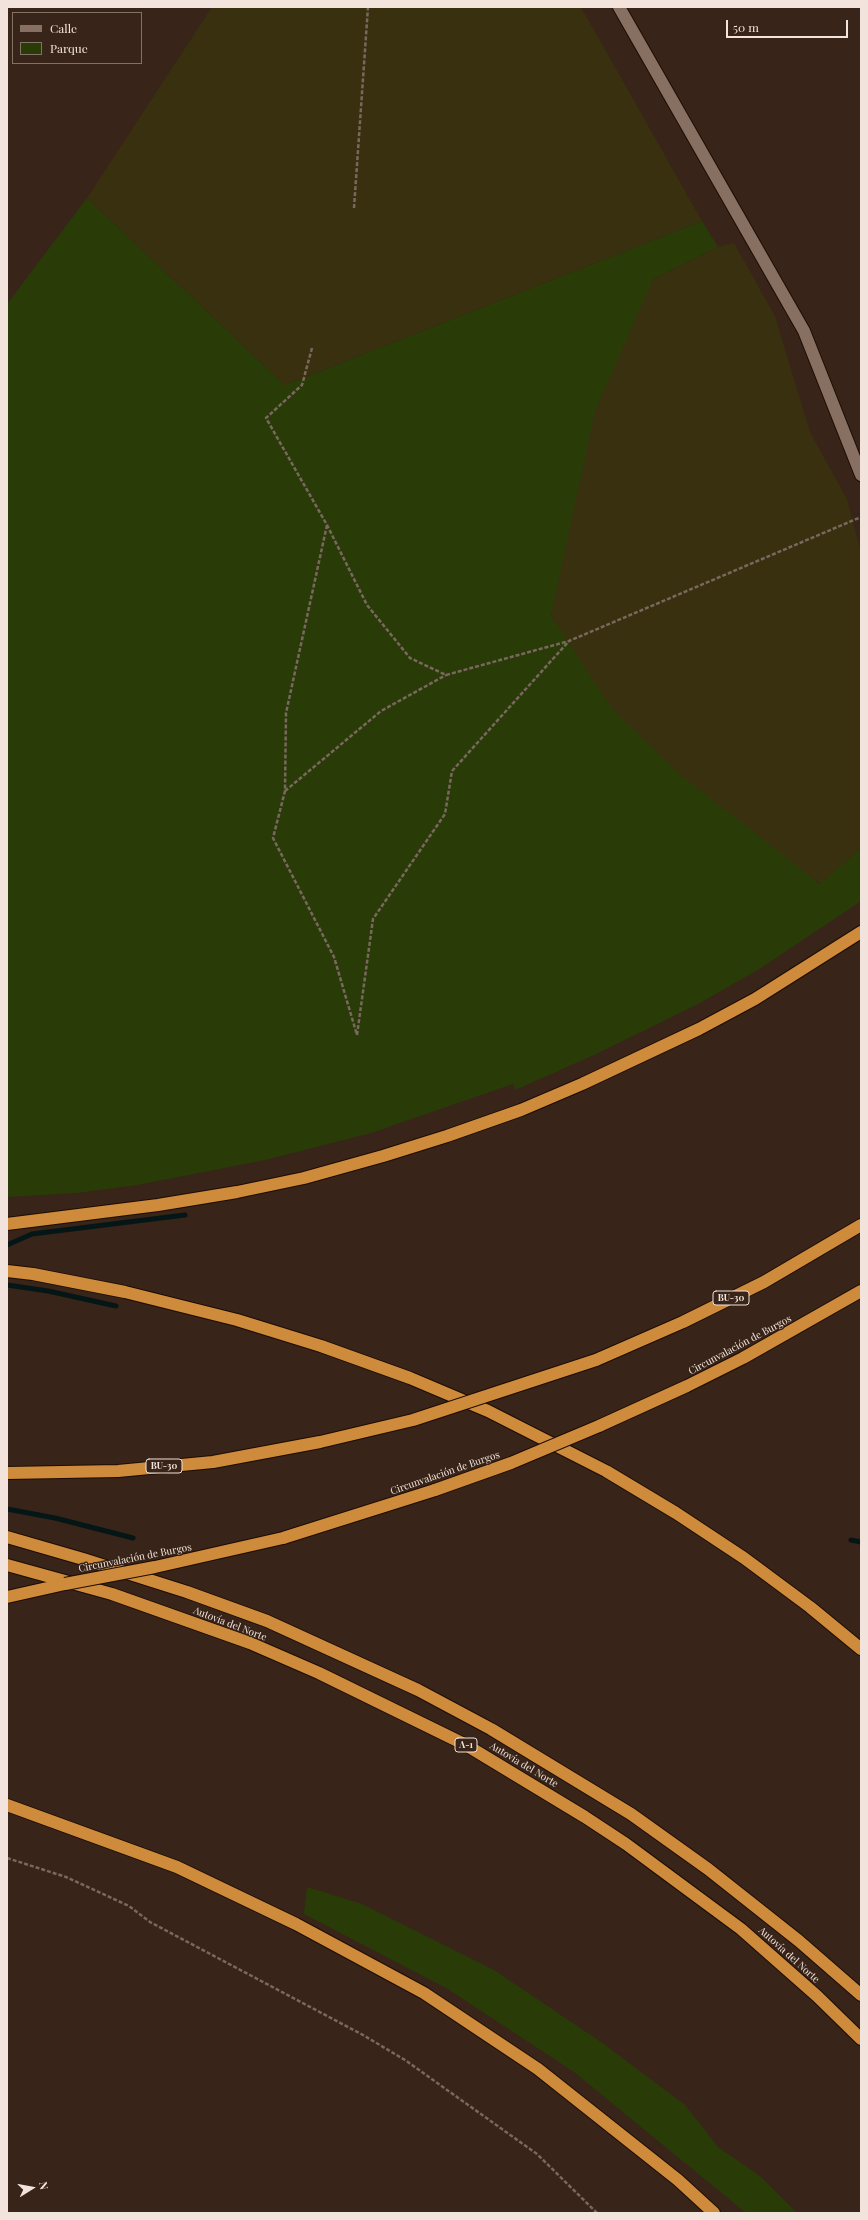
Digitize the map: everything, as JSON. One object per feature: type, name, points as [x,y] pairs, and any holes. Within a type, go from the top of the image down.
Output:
[{"type":"highway","points":[[7,1224],[158,1205],[237,1192],[304,1178],[447,1136],[521,1110],[569,1090],[699,1029],[755,998],[861,932]]},
{"type":"highway","name":"BU-30","points":[[7,1473],[125,1471],[213,1462],[320,1442],[413,1420],[596,1360],[683,1322],[764,1282],[861,1226]]},
{"type":"highway","points":[[7,1271],[33,1274],[125,1292],[237,1320],[336,1351],[410,1378],[488,1411],[606,1471],[676,1513],[810,1607],[861,1649]]},
{"type":"highway","name":"Circunvalación de Burgos","points":[[7,1590],[65,1584],[155,1567],[283,1538],[435,1490],[511,1463],[599,1426],[743,1358],[861,1291]]},
{"type":"highway","name":"Autovía del Norte","points":[[7,1537],[180,1589],[267,1621],[344,1655],[465,1715],[559,1769],[657,1833],[708,1869],[799,1941],[861,1995]]},
{"type":"highway","name":"Autovía del Norte","points":[[7,1565],[112,1594],[250,1643],[320,1673],[466,1745],[597,1824],[741,1929],[817,1996],[861,2039]]},
{"type":"highway","points":[[7,1597],[65,1584]]},
{"type":"highway","points":[[7,1805],[177,1867],[296,1924],[424,1993],[538,2069],[678,2180],[714,2213]]},
{"type":"street","points":[[619,7],[804,331],[861,475]]},
{"type":"path","points":[[354,208],[368,7]]},
{"type":"path","points":[[312,348],[302,385],[266,418],[327,525],[367,605],[410,658],[446,675]]},
{"type":"path","points":[[285,791],[381,711],[446,675],[569,641],[861,517]]},
{"type":"path","points":[[327,525],[286,713],[285,791],[273,838],[334,957],[357,1035],[372,919],[445,814],[452,771],[569,641]]},
{"type":"path","points":[[7,1858],[66,1877],[129,1906],[157,1925],[363,2035],[405,2060],[537,2154],[597,2213]]},
{"type":"green space","points":[[87,198],[285,385],[702,221],[718,247],[653,279],[551,615],[569,641],[819,884],[861,848],[861,901],[761,968],[700,1003],[594,1055],[515,1090],[513,1084],[371,1133],[265,1160],[137,1185],[76,1193],[7,1197],[7,304]]},
{"type":"green space","points":[[307,1887],[362,1904],[494,1970],[601,2042],[685,2105],[718,2147],[760,2176],[797,2213],[746,2213],[574,2072],[448,1989],[304,1914]]},
{"type":"sand","points":[[212,7],[581,7],[702,221],[285,385],[87,198]]},
{"type":"sand","points":[[734,243],[775,316],[810,432],[847,499],[861,552],[861,848],[820,884],[678,773],[611,708],[551,615],[595,411],[653,279],[718,247]]},
{"type":"waterway","points":[[7,1245],[32,1234],[185,1215]]},
{"type":"waterway","points":[[7,1285],[48,1291],[116,1306]]},
{"type":"waterway","points":[[7,1509],[55,1518],[133,1538]]},
{"type":"waterway","points":[[851,1540],[861,1542]]}]
